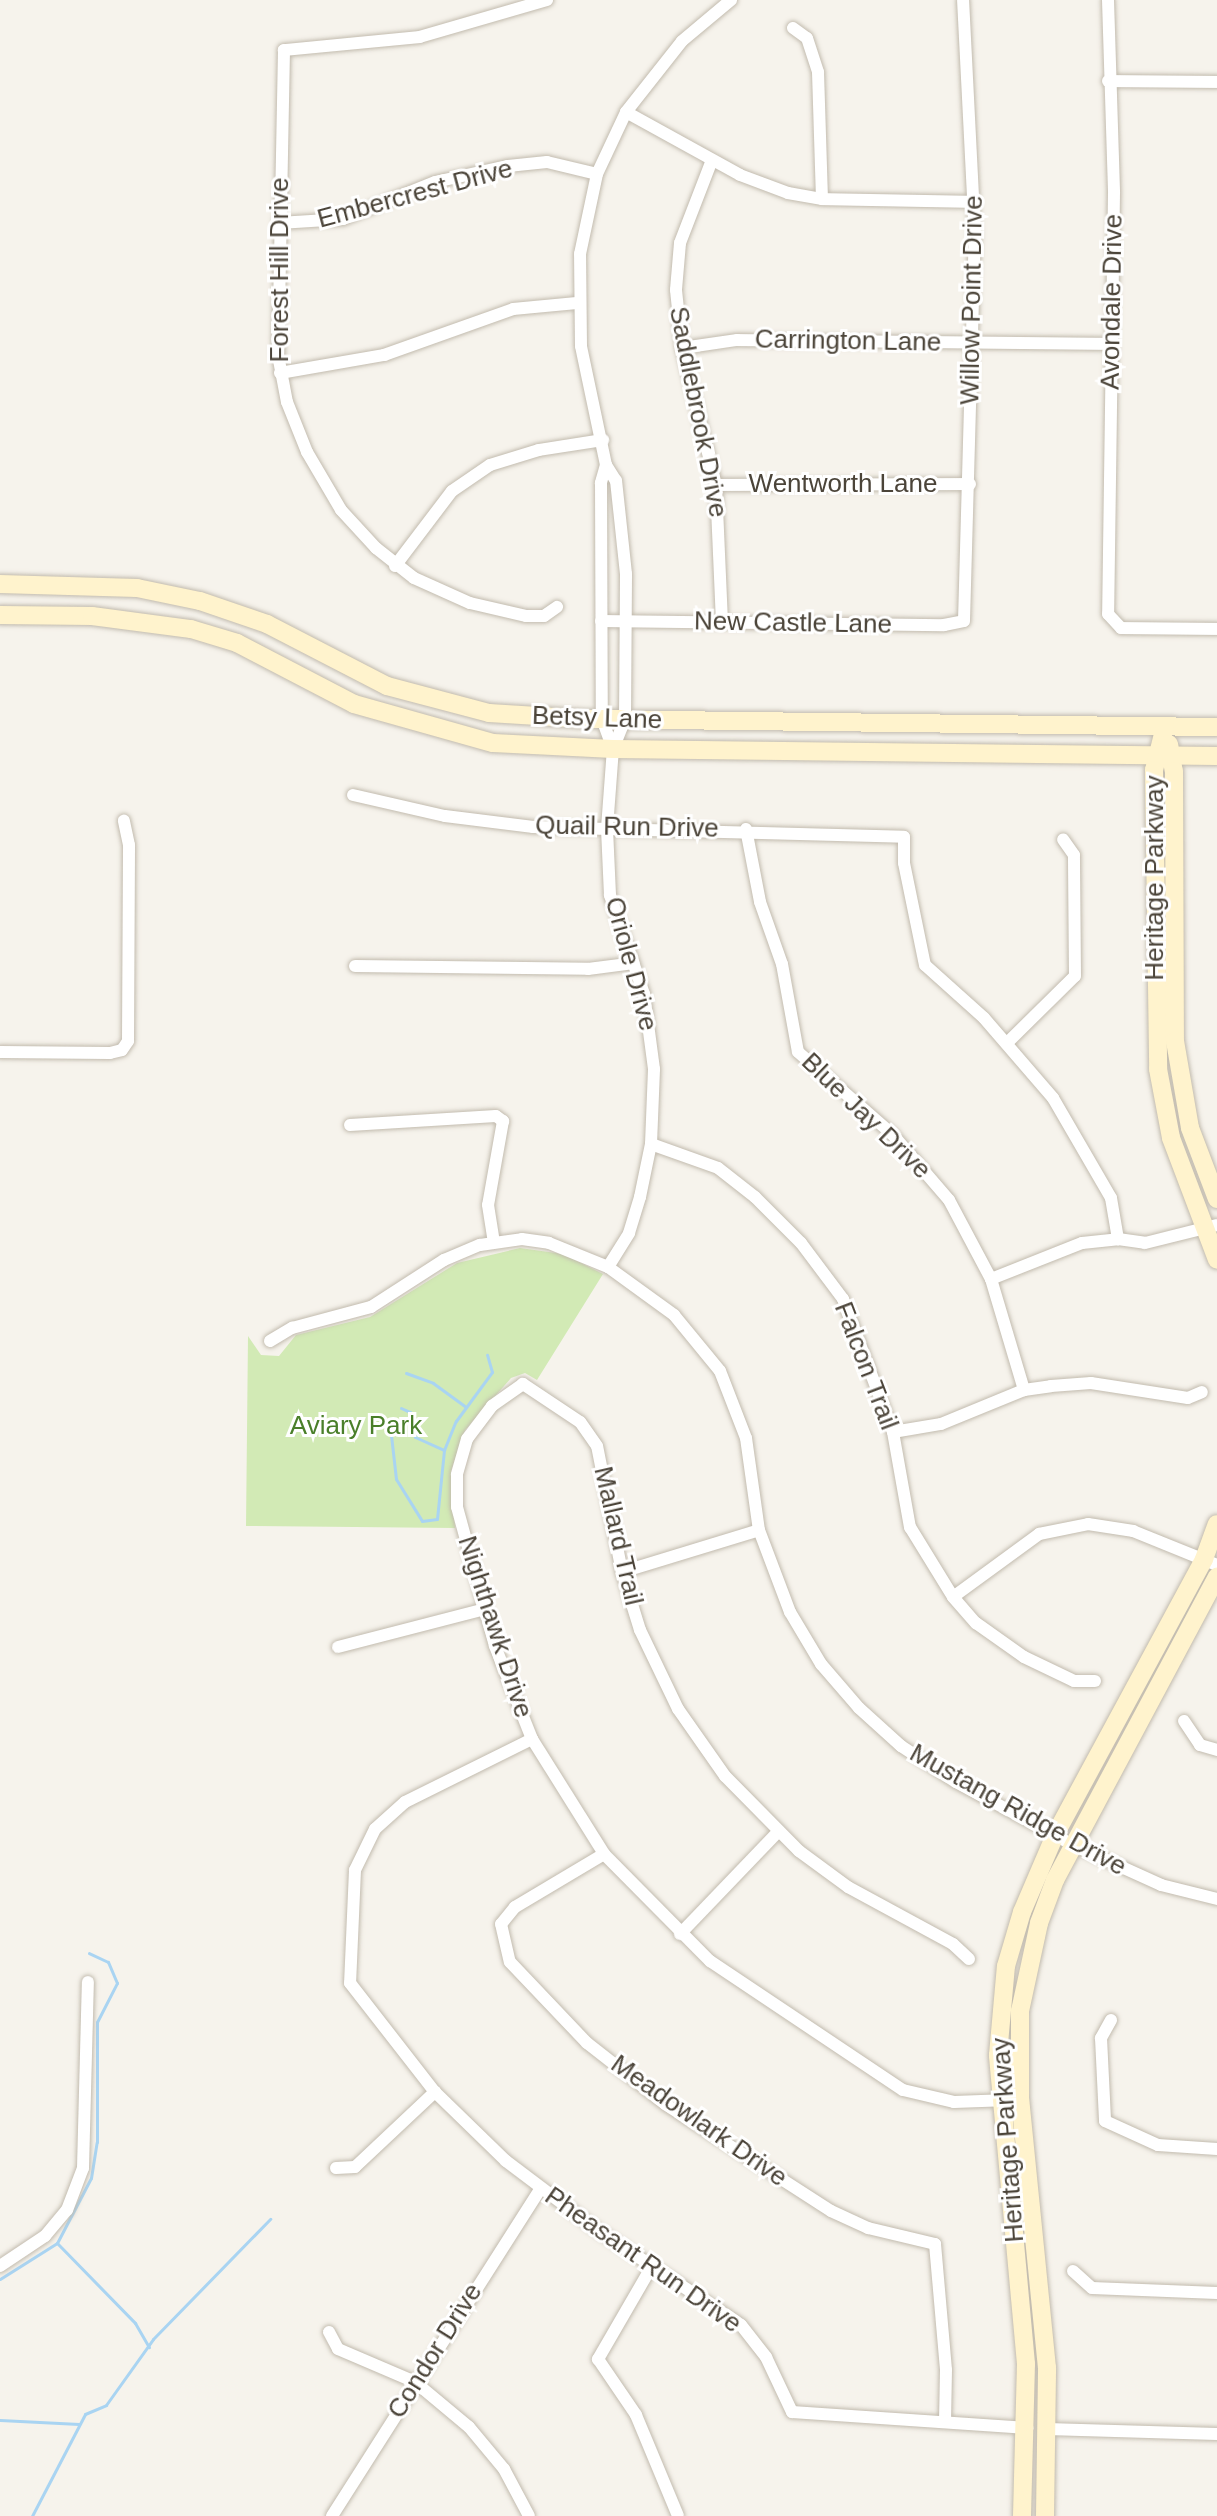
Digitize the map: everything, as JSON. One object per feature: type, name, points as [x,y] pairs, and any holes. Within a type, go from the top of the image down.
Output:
[{"type":"main road","name":"Betsy Lane","points":[[0,584],[137,588],[200,601],[267,624],[387,686],[436,702],[489,713],[625,720],[1217,727]]},
{"type":"main road","name":"Betsy Lane","points":[[0,615],[92,616],[191,629],[237,643],[354,704],[451,735],[526,746],[1217,756]]},
{"type":"main road","name":"Heritage Parkway","points":[[1165,726],[1175,1041],[1190,1128],[1217,1199]]},
{"type":"main road","name":"Heritage Parkway","points":[[1165,755],[1154,770],[1158,1069],[1171,1138],[1212,1227],[1217,1260]]},
{"type":"main road","name":"Heritage Parkway","points":[[1022,2516],[1027,2428],[1022,2297],[998,2055],[1006,1966],[1022,1912],[1055,1835],[1210,1562],[1217,1524]]},
{"type":"main road","name":"Heritage Parkway","points":[[1045,2516],[1047,2368],[1020,2099],[1020,2011],[1039,1923],[1073,1845],[1217,1577]]},
{"type":"street","name":"Oriole Drive","points":[[613,749],[602,719],[601,483],[606,465],[581,346],[577,303],[583,229],[597,174],[626,112],[682,41],[731,0]]},
{"type":"street","name":"Willow Point Drive","points":[[963,0],[974,202],[969,602]]},
{"type":"street","name":"Avondale Drive","points":[[1108,0],[1108,81],[1114,193],[1110,619],[1121,628],[1217,629]]},
{"type":"street","name":"Forest Hill Drive","points":[[542,1],[420,37],[284,50],[279,223],[280,373],[290,413],[327,488],[357,530],[395,566],[434,588],[489,609],[544,616],[557,607]]},
{"type":"street","points":[[793,28],[807,38],[818,72],[822,199]]},
{"type":"street","points":[[1108,81],[1217,82]]},
{"type":"street","points":[[626,112],[763,185],[822,199],[974,202]]},
{"type":"street","name":"Saddlebrook Drive","points":[[712,160],[680,243],[676,290],[682,348],[716,485],[722,622]]},
{"type":"street","name":"Embercrest Drive","points":[[279,223],[343,219],[435,182],[508,166],[556,163],[597,174]]},
{"type":"street","points":[[280,373],[384,355],[513,309],[577,303]]},
{"type":"street","name":"Carrington Lane","points":[[682,348],[725,340],[1111,344]]},
{"type":"street","points":[[395,566],[452,491],[490,465],[539,450],[603,440]]},
{"type":"street","name":"Oriole Drive","points":[[606,465],[616,481],[622,512],[626,621],[625,720],[613,749],[607,828],[610,895],[634,963],[653,1047],[651,1144],[633,1221],[608,1267]]},
{"type":"street","name":"Wentworth Lane","points":[[716,485],[970,484]]},
{"type":"street","name":"New Castle Lane","points":[[601,621],[953,625],[964,621],[969,602]]},
{"type":"street","name":"Quail Run Drive","points":[[353,795],[445,816],[533,827],[746,829],[904,837],[904,863],[925,965],[1007,1043]]},
{"type":"street","points":[[0,1052],[110,1053],[122,1050],[128,1041],[129,845],[124,821]]},
{"type":"street","name":"Blue Jay Drive","points":[[746,829],[760,902],[782,964],[798,1052],[893,1135],[949,1200],[991,1279],[1024,1390]]},
{"type":"street","points":[[1063,839],[1074,855],[1075,976],[1007,1043],[1053,1098],[1093,1161],[1111,1198],[1118,1239]]},
{"type":"street","points":[[355,966],[588,969],[634,963]]},
{"type":"street","points":[[350,1125],[496,1116],[503,1121],[488,1205],[494,1242]]},
{"type":"street","name":"Falcon Trail","points":[[651,1144],[718,1168],[801,1243],[843,1299],[893,1432],[910,1527],[953,1597],[976,1623],[1024,1657],[1074,1681],[1095,1681]]},
{"type":"street","points":[[991,1279],[1082,1243],[1118,1239],[1145,1243],[1212,1227]]},
{"type":"street","name":"Mustang Ridge Drive","points":[[270,1341],[292,1328],[371,1307],[454,1255],[494,1242],[522,1239],[563,1245],[608,1267],[674,1315],[720,1371],[746,1438],[759,1530],[790,1612],[821,1664],[859,1708],[901,1746],[956,1782],[1073,1845],[1161,1885],[1217,1899]]},
{"type":"street","points":[[893,1432],[941,1424],[1024,1390],[1091,1383],[1188,1398],[1202,1392]]},
{"type":"street","name":"Mallard Trail","points":[[523,1384],[580,1422],[597,1446],[622,1572],[640,1630],[678,1709],[725,1776],[777,1833],[848,1887],[953,1944],[969,1959]]},
{"type":"street","name":"Nighthawk Drive","points":[[523,1384],[492,1406],[467,1439],[457,1475],[457,1507],[485,1609],[532,1739],[604,1854],[680,1934],[759,1998],[903,2090],[954,2102],[1020,2099]]},
{"type":"street","points":[[953,1597],[1039,1534],[1088,1524],[1133,1531],[1210,1562]]},
{"type":"street","points":[[622,1572],[759,1530]]},
{"type":"street","points":[[338,1647],[485,1609]]},
{"type":"street","points":[[1184,1721],[1200,1745],[1217,1750]]},
{"type":"street","name":"Pheasant Run Drive","points":[[532,1739],[405,1802],[375,1829],[355,1870],[350,1983],[435,2092],[540,2189],[741,2325],[766,2357],[792,2412],[1027,2428]]},
{"type":"street","points":[[680,1934],[777,1833]]},
{"type":"street","name":"Meadowlark Drive","points":[[604,1854],[515,1907],[501,1924],[510,1962],[587,2043],[665,2104],[831,2211],[868,2228],[935,2244],[946,2370],[945,2422]]},
{"type":"street","points":[[0,2266],[45,2236],[67,2210],[83,2168],[88,1982]]},
{"type":"street","points":[[1111,2020],[1101,2038],[1105,2121],[1158,2145],[1217,2149]]},
{"type":"street","points":[[336,2168],[355,2167],[435,2092]]},
{"type":"street","name":"Condor Drive","points":[[332,2516],[540,2189]]},
{"type":"street","points":[[652,2266],[598,2359],[636,2415],[678,2516]]},
{"type":"street","points":[[1073,2271],[1092,2288],[1217,2293]]},
{"type":"street","points":[[329,2332],[338,2349],[415,2382],[469,2427],[504,2469],[529,2516]]},
{"type":"street","points":[[1047,2429],[1217,2434]]},
{"type":"green space","name":"Aviary Park","points":[[520,1248],[563,1254],[603,1274],[537,1380],[525,1373],[511,1378],[465,1430],[451,1471],[455,1528],[246,1526],[248,1336],[261,1355],[279,1356],[296,1335],[370,1317],[457,1263]]},
{"type":"waterway","points":[[391,1435],[396,1479],[422,1521],[437,1519],[444,1450],[456,1421],[492,1372],[487,1355]]},
{"type":"waterway","points":[[406,1373],[433,1383],[465,1406]]},
{"type":"waterway","points":[[401,1408],[410,1412],[415,1437],[444,1450]]},
{"type":"waterway","points":[[0,2279],[57,2243],[91,2178],[97,2142],[97,2022],[117,1983],[108,1962],[89,1953]]},
{"type":"waterway","points":[[32,2516],[85,2414],[106,2405],[153,2339],[270,2219]]},
{"type":"waterway","points":[[57,2243],[135,2323],[149,2347]]},
{"type":"waterway","points":[[0,2420],[79,2424]]}]
